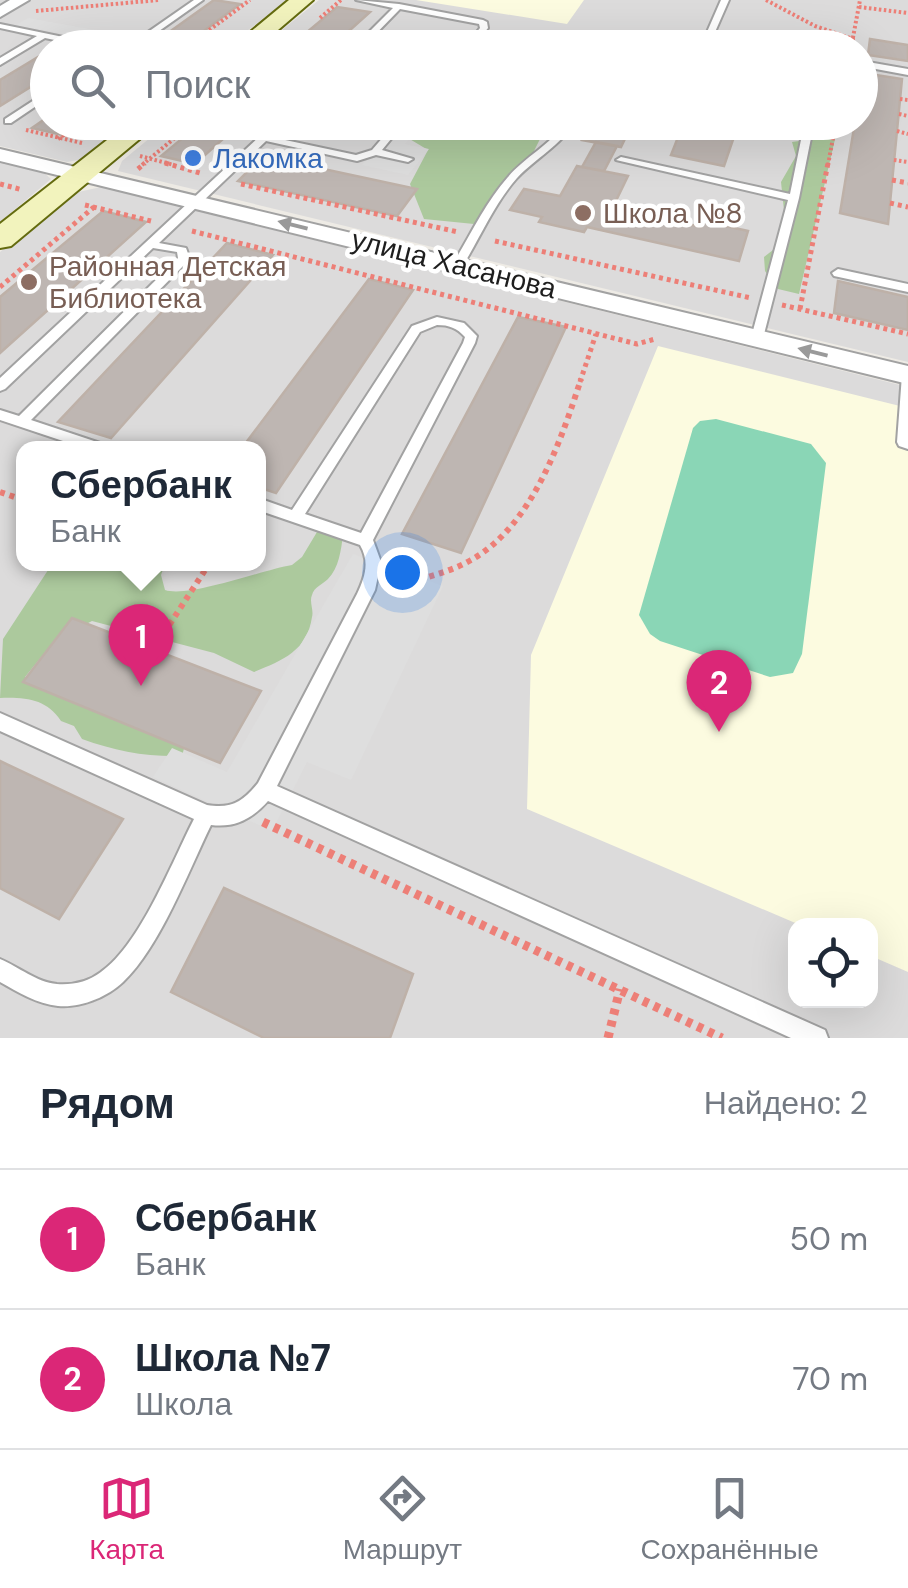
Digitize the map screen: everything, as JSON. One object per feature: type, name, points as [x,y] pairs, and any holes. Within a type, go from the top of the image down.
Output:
[{"type":"main road","points":[[263,30],[296,1]]},
{"type":"main road","points":[[0,239],[81,189],[129,140]]},
{"type":"street","points":[[0,12],[20,6]]},
{"type":"street","name":"улица Хасанова","points":[[0,155],[81,189],[196,202],[908,375]]},
{"type":"lane","points":[[155,30],[199,0]]},
{"type":"lane","points":[[360,0],[483,22],[482,30]]},
{"type":"lane","points":[[712,30],[725,0]]},
{"type":"lane","points":[[375,30],[399,6]]},
{"type":"lane","points":[[0,26],[30,33]]},
{"type":"lane","points":[[0,62],[30,44]]},
{"type":"lane","points":[[878,67],[908,72]]},
{"type":"lane","points":[[12,124],[30,109]]},
{"type":"lane","points":[[0,386],[262,140]]},
{"type":"lane","points":[[273,140],[351,158],[375,152],[408,159]]},
{"type":"lane","points":[[375,152],[385,140]]},
{"type":"lane","points":[[458,265],[517,172],[561,140]]},
{"type":"lane","points":[[757,338],[806,140]]},
{"type":"lane","points":[[620,160],[794,198]]},
{"type":"lane","points":[[21,422],[184,259],[182,250],[176,247],[152,245]]},
{"type":"lane","points":[[838,273],[908,288]]},
{"type":"lane","points":[[295,517],[416,329],[425,322],[439,320],[464,327],[471,336],[469,343],[364,542]]},
{"type":"lane","points":[[908,375],[904,442],[908,444]]},
{"type":"lane","points":[[0,414],[77,441]]},
{"type":"lane","points":[[0,722],[206,815],[232,818],[243,813],[265,790],[364,598],[375,565],[373,551],[364,542],[266,507]]},
{"type":"lane","points":[[265,790],[817,1038]]},
{"type":"lane","points":[[0,970],[39,991],[61,996],[90,992],[116,975],[135,950],[206,815]]},
{"type":"path","points":[[20,6],[156,0]]},
{"type":"path","points":[[209,30],[250,0]]},
{"type":"path","points":[[766,0],[826,30]]},
{"type":"path","points":[[855,30],[860,3],[908,13]]},
{"type":"path","points":[[900,99],[908,100]]},
{"type":"path","points":[[898,114],[908,116]]},
{"type":"path","points":[[12,124],[30,129]]},
{"type":"path","points":[[897,132],[908,134]]},
{"type":"path","points":[[49,146],[57,140]]},
{"type":"path","points":[[68,140],[98,147]]},
{"type":"path","points":[[130,176],[172,140]]},
{"type":"path","points":[[800,309],[833,140]]},
{"type":"path","points":[[131,154],[220,179],[908,334]]},
{"type":"path","points":[[894,160],[908,162]]},
{"type":"path","points":[[892,180],[908,183]]},
{"type":"path","points":[[81,189],[94,207],[596,334],[637,344],[671,335]]},
{"type":"path","points":[[0,287],[104,198]]},
{"type":"path","points":[[890,203],[908,207]]},
{"type":"path","points":[[364,598],[476,558],[522,510],[567,422],[596,334]]},
{"type":"path","points":[[153,650],[204,571]]},
{"type":"path","points":[[243,813],[722,1038]]},
{"type":"path","points":[[608,1038],[620,989]]},
{"type":"shaded area","points":[[0,0],[287,0],[248,30],[30,30],[30,140],[108,140],[83,159],[67,162],[0,146]]},
{"type":"shaded area","points":[[319,0],[908,0],[908,362],[118,171],[122,161],[147,140],[878,140],[878,30],[282,30]]},
{"type":"shaded area","points":[[416,0],[584,0],[567,24]]},
{"type":"shaded area","points":[[28,18],[95,30],[43,30],[16,25]]},
{"type":"shaded area","points":[[385,140],[408,140],[405,144],[429,149],[408,175],[362,165]]},
{"type":"shaded area","points":[[0,162],[43,172],[51,179],[0,222]]},
{"type":"shaded area","points":[[101,187],[908,387],[908,1038],[0,1038],[0,252],[74,193]]},
{"type":"shaded area","points":[[658,346],[908,408],[908,972],[878,959],[878,918],[788,920],[527,809],[531,655]]},
{"type":"shaded area","points":[[353,554],[443,586],[351,780],[307,762],[272,831],[153,777],[172,748],[227,772]]},
{"type":"green space","points":[[411,140],[540,140],[532,155],[490,199],[483,216],[474,224],[424,219],[410,184],[428,150]]},
{"type":"green space","points":[[835,140],[799,294],[778,289],[765,271],[764,257],[787,239],[781,182],[796,156],[792,142]]},
{"type":"green space","points":[[716,419],[811,444],[826,463],[802,654],[793,673],[770,677],[660,641],[650,634],[639,615],[693,428],[700,421]]},
{"type":"green space","points":[[330,529],[343,535],[337,564],[332,575],[313,592],[312,617],[305,638],[292,653],[275,663],[254,672],[214,653],[92,621],[55,640],[25,677],[186,741],[182,756],[143,754],[94,743],[82,739],[74,726],[61,721],[42,704],[0,698],[3,639],[47,571],[162,571],[165,590],[191,590],[292,565],[302,557],[317,532]]},
{"type":"building","points":[[214,0],[240,4],[205,30],[172,30]]},
{"type":"building","points":[[337,7],[370,12],[350,30],[310,30]]},
{"type":"building","points":[[878,40],[908,45],[908,61],[878,56]]},
{"type":"building","points":[[30,62],[30,87],[0,106],[0,80]]},
{"type":"building","points":[[878,75],[902,79],[888,224],[840,213],[852,140],[878,140]]},
{"type":"building","points":[[180,140],[222,140],[195,164],[161,156]]},
{"type":"building","points":[[582,140],[624,140],[621,147]]},
{"type":"building","points":[[677,140],[733,140],[724,166],[671,155]]},
{"type":"building","points":[[596,142],[617,146],[604,171],[582,167]]},
{"type":"building","points":[[263,156],[417,189],[397,216],[238,181]]},
{"type":"building","name":"Школа №8","points":[[577,166],[628,176],[613,207],[701,227],[703,221],[748,231],[739,261],[587,227],[584,232],[539,222],[542,217],[510,210],[524,189],[560,196]]},
{"type":"building","points":[[103,211],[146,222],[0,353],[0,297]]},
{"type":"building","points":[[227,243],[273,255],[111,438],[58,422]]},
{"type":"building","points":[[369,279],[413,290],[276,493],[266,490],[266,441],[247,441]]},
{"type":"building","points":[[838,281],[908,297],[908,330],[834,313]]},
{"type":"building","points":[[518,317],[566,327],[461,553],[402,534]]},
{"type":"building","points":[[72,618],[261,691],[220,763],[23,682]]},
{"type":"building","points":[[0,761],[123,819],[59,919],[0,888]]},
{"type":"building","points":[[224,888],[413,974],[390,1038],[264,1038],[171,992]]},
{"type":"place","name":"Лакомка","points":[[193,158]]},
{"type":"place","name":"Школа №8","points":[[583,213]]},
{"type":"place","name":"Районная Детская Библиотека","points":[[29,282]]},
{"type":"place","name":"Сбербанк","points":[[141,686]]},
{"type":"place","name":"Школа №7","points":[[719,732]]}]
